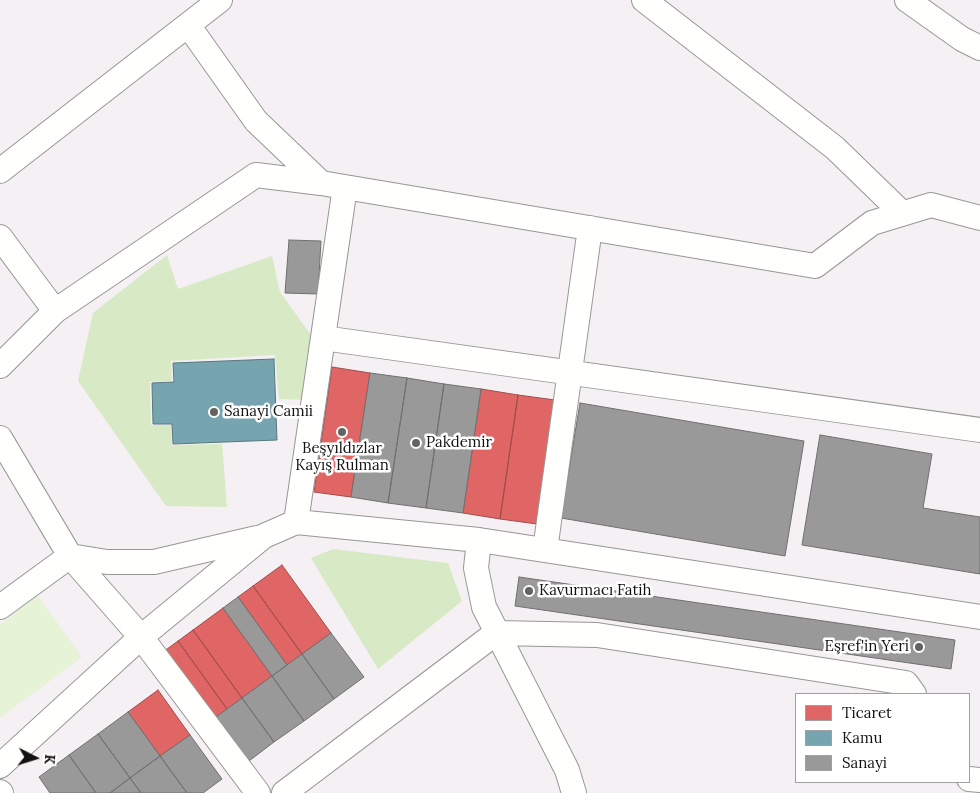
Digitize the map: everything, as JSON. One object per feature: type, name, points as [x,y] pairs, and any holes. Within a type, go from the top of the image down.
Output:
[{"type":"street","points":[[0,171],[220,0]]},
{"type":"street","points":[[644,0],[835,148],[902,213]]},
{"type":"street","points":[[906,0],[962,39],[980,48]]},
{"type":"street","points":[[188,24],[256,121],[321,183]]},
{"type":"street","points":[[0,366],[54,311],[256,176],[321,183],[816,266],[872,223],[902,213],[931,205],[980,218]]},
{"type":"street","points":[[296,522],[345,187]]},
{"type":"street","points":[[545,550],[590,228]]},
{"type":"street","points":[[0,237],[54,311]]},
{"type":"street","points":[[323,338],[980,430]]},
{"type":"street","points":[[0,438],[70,556],[141,637],[258,793]]},
{"type":"street","points":[[0,608],[70,556],[107,562],[154,562],[264,536],[296,522],[479,540],[980,617]]},
{"type":"street","points":[[0,766],[141,637],[264,536]]},
{"type":"street","points":[[479,540],[476,568],[484,607],[567,770],[574,793]]},
{"type":"street","points":[[284,793],[496,633],[598,635],[906,683],[913,693]]},
{"type":"shaded area","points":[[0,0],[980,0],[980,793],[0,793]]},
{"type":"green space","points":[[167,255],[178,289],[272,256],[280,292],[316,342],[308,400],[279,399],[275,355],[171,361],[172,381],[150,382],[151,425],[171,425],[172,445],[222,444],[227,507],[166,506],[78,381],[93,313]]},
{"type":"green space","points":[[333,549],[448,563],[462,601],[378,669],[311,558]]},
{"type":"green space","points":[[38,596],[82,657],[0,718],[0,624]]},
{"type":"building: Ticaret","name":"Beşyıldızlar Kayış Rulman","points":[[332,367],[370,373],[351,497],[314,492]]},
{"type":"building: Ticaret","points":[[481,389],[518,395],[500,519],[463,513]]},
{"type":"building: Ticaret","points":[[518,395],[555,400],[537,524],[500,519]]},
{"type":"building: Ticaret","points":[[282,565],[331,633],[302,654],[253,586]]},
{"type":"building: Ticaret","points":[[253,586],[302,654],[287,665],[238,597]]},
{"type":"building: Ticaret","points":[[223,608],[272,676],[242,698],[193,630]]},
{"type":"building: Ticaret","points":[[193,630],[242,698],[227,709],[178,641]]},
{"type":"building: Ticaret","points":[[178,641],[227,709],[212,720],[163,652]]},
{"type":"building: Ticaret","points":[[158,690],[190,735],[160,756],[128,712]]},
{"type":"building: Kamu","name":"Sanayi Camii","points":[[274,359],[277,440],[173,444],[172,424],[153,424],[152,383],[174,382],[173,363]]},
{"type":"building: Sanayi","points":[[289,240],[321,241],[318,294],[285,293]]},
{"type":"building: Sanayi","points":[[370,373],[407,378],[388,503],[351,497]]},
{"type":"building: Sanayi","name":"Pakdemir","points":[[407,378],[444,384],[426,508],[388,503]]},
{"type":"building: Sanayi","points":[[444,384],[481,389],[463,513],[426,508]]},
{"type":"building: Sanayi","points":[[580,403],[804,441],[785,556],[561,518]]},
{"type":"building: Sanayi","points":[[820,435],[932,454],[923,508],[980,517],[980,574],[802,545]]},
{"type":"building: Sanayi","points":[[519,577],[955,640],[951,669],[515,606]]},
{"type":"building: Sanayi","points":[[238,597],[287,665],[272,676],[223,608]]},
{"type":"building: Sanayi","points":[[331,633],[364,677],[334,699],[302,654]]},
{"type":"building: Sanayi","points":[[302,654],[334,699],[304,721],[272,676]]},
{"type":"building: Sanayi","points":[[272,676],[304,721],[274,742],[242,698]]},
{"type":"building: Sanayi","points":[[242,698],[274,742],[245,764],[212,720]]},
{"type":"building: Sanayi","points":[[128,712],[160,756],[130,778],[98,734]]},
{"type":"building: Sanayi","points":[[98,734],[130,778],[110,793],[96,793],[69,755]]},
{"type":"building: Sanayi","points":[[190,735],[222,779],[203,793],[187,793],[160,756]]},
{"type":"building: Sanayi","points":[[69,755],[96,793],[50,793],[39,777]]},
{"type":"building: Sanayi","points":[[160,756],[187,793],[141,793],[130,778]]},
{"type":"building: Sanayi","points":[[130,778],[141,793],[110,793]]},
{"type":"place","name":"Sanayi Camii","points":[[214,412]]},
{"type":"place","name":"Beşyıldızlar Kayış Rulman","points":[[342,432]]},
{"type":"place","name":"Pakdemir","points":[[416,443]]},
{"type":"place","name":"Kavurmacı Fatih","points":[[529,591]]},
{"type":"place","name":"Eşref'in Yeri","points":[[919,647]]}]
